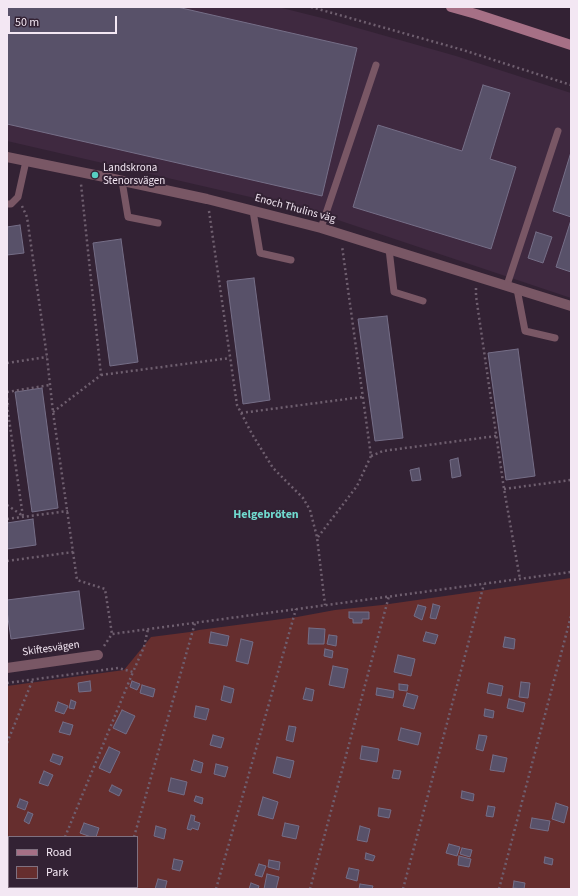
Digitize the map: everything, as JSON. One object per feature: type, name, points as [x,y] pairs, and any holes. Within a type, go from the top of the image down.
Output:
[{"type":"main road","points":[[451,7],[571,45]]},
{"type":"street","name":"Enoch Thulins väg","points":[[7,157],[253,210],[341,234],[571,306]]},
{"type":"street","name":"Skiftesvägen","points":[[7,668],[98,655]]},
{"type":"lane","points":[[321,228],[376,66]]},
{"type":"lane","points":[[507,285],[558,131]]},
{"type":"lane","points":[[7,204],[11,204],[18,197],[26,161]]},
{"type":"lane","points":[[122,181],[128,217],[158,223]]},
{"type":"lane","points":[[253,210],[260,253],[291,260]]},
{"type":"lane","points":[[389,249],[394,292],[423,301]]},
{"type":"lane","points":[[517,289],[525,332],[555,338]]},
{"type":"path","points":[[311,7],[463,50],[571,85]]},
{"type":"path","points":[[79,172],[101,375]]},
{"type":"path","points":[[18,197],[27,217],[47,357],[53,412],[78,580],[105,589],[112,634],[98,655]]},
{"type":"path","points":[[207,199],[237,405],[252,434],[273,468],[303,498],[310,510],[317,537],[325,605]]},
{"type":"path","points":[[317,537],[357,486],[371,456],[341,234]]},
{"type":"path","points":[[476,276],[476,296],[496,436],[520,579]]},
{"type":"path","points":[[7,363],[47,357]]},
{"type":"path","points":[[53,412],[101,375],[230,358]]},
{"type":"path","points":[[7,392],[50,385]]},
{"type":"path","points":[[241,412],[362,397]]},
{"type":"path","points":[[7,398],[23,517]]},
{"type":"path","points":[[371,456],[383,451],[496,436]]},
{"type":"path","points":[[504,489],[571,480]]},
{"type":"path","points":[[7,505],[23,517]]},
{"type":"path","points":[[7,519],[68,511]]},
{"type":"path","points":[[7,561],[74,552]]},
{"type":"path","points":[[112,634],[571,572]]},
{"type":"path","points":[[403,889],[484,584]]},
{"type":"path","points":[[310,889],[389,596]]},
{"type":"path","points":[[216,889],[296,609]]},
{"type":"path","points":[[499,889],[571,616]]},
{"type":"path","points":[[134,836],[195,623]]},
{"type":"path","points":[[65,836],[133,672]]},
{"type":"path","points":[[7,743],[33,679]]},
{"type":"shaded area","points":[[7,7],[278,7],[456,56],[571,93],[571,298],[311,211],[7,141]]},
{"type":"green space","points":[[571,578],[571,889],[7,889],[7,686],[124,670],[151,637],[297,617],[335,610],[382,605]]},
{"type":"building","points":[[7,7],[177,7],[357,48],[322,196],[7,124]]},
{"type":"building","points":[[483,85],[510,93],[490,159],[516,167],[491,249],[353,207],[378,125],[462,151]]},
{"type":"building","points":[[571,152],[571,217],[553,211]]},
{"type":"building","points":[[571,220],[571,272],[556,267]]},
{"type":"building","points":[[20,225],[24,253],[7,255],[7,227]]},
{"type":"building","points":[[536,232],[552,237],[543,263],[528,258]]},
{"type":"building","points":[[121,239],[138,362],[110,366],[93,243]]},
{"type":"building","points":[[254,278],[270,400],[243,404],[227,281]]},
{"type":"building","points":[[387,316],[403,438],[375,441],[358,319]]},
{"type":"building","points":[[518,349],[535,476],[506,480],[488,353]]},
{"type":"building","points":[[42,388],[58,508],[32,512],[15,392]]},
{"type":"building","points":[[458,458],[461,476],[452,478],[450,460]]},
{"type":"building","points":[[419,468],[421,480],[412,481],[410,470]]},
{"type":"building","points":[[33,519],[36,545],[7,549],[7,523]]},
{"type":"building","points":[[79,591],[84,629],[11,639],[7,600]]},
{"type":"building","points":[[433,604],[440,606],[436,619],[430,618]]},
{"type":"building","points":[[418,605],[426,607],[422,620],[414,616]]},
{"type":"building","points":[[349,612],[369,612],[369,619],[362,619],[362,623],[353,623],[353,619],[349,618]]},
{"type":"building","points":[[309,628],[325,629],[324,644],[308,644]]},
{"type":"building","points":[[211,632],[229,636],[227,646],[209,643]]},
{"type":"building","points":[[426,632],[438,635],[435,644],[423,641]]},
{"type":"building","points":[[329,635],[337,636],[336,646],[327,644]]},
{"type":"building","points":[[505,637],[515,639],[514,649],[503,647]]},
{"type":"building","points":[[241,639],[253,642],[248,664],[236,661]]},
{"type":"building","points":[[325,649],[333,651],[332,658],[324,656]]},
{"type":"building","points":[[398,655],[415,659],[411,676],[394,672]]},
{"type":"building","points":[[333,666],[348,669],[344,688],[329,685]]},
{"type":"building","points":[[90,681],[91,691],[79,692],[78,683]]},
{"type":"building","points":[[132,681],[140,684],[137,690],[130,687]]},
{"type":"building","points":[[521,682],[530,683],[528,698],[519,697]]},
{"type":"building","points":[[489,683],[503,686],[501,696],[487,693]]},
{"type":"building","points":[[399,684],[408,685],[407,691],[399,690]]},
{"type":"building","points":[[142,685],[155,689],[153,697],[140,693]]},
{"type":"building","points":[[224,686],[234,689],[231,703],[221,700]]},
{"type":"building","points":[[306,688],[314,690],[312,701],[303,699]]},
{"type":"building","points":[[377,688],[394,691],[393,698],[376,695]]},
{"type":"building","points":[[407,693],[418,696],[414,709],[403,706]]},
{"type":"building","points":[[509,699],[525,703],[523,712],[507,708]]},
{"type":"building","points":[[71,700],[76,702],[74,709],[69,708]]},
{"type":"building","points":[[58,702],[68,706],[64,714],[55,711]]},
{"type":"building","points":[[196,706],[209,709],[206,720],[194,717]]},
{"type":"building","points":[[485,709],[494,711],[493,718],[484,716]]},
{"type":"building","points":[[122,710],[135,716],[126,734],[113,728]]},
{"type":"building","points":[[63,722],[73,725],[70,735],[59,732]]},
{"type":"building","points":[[289,726],[296,727],[293,742],[286,740]]},
{"type":"building","points":[[401,728],[421,733],[418,745],[398,740]]},
{"type":"building","points":[[213,735],[224,738],[221,748],[210,745]]},
{"type":"building","points":[[479,735],[487,736],[483,751],[476,749]]},
{"type":"building","points":[[362,746],[379,749],[377,762],[360,759]]},
{"type":"building","points":[[109,747],[120,752],[110,773],[99,768]]},
{"type":"building","points":[[53,754],[63,757],[60,765],[50,761]]},
{"type":"building","points":[[493,755],[507,758],[504,772],[490,770]]},
{"type":"building","points":[[277,757],[294,761],[290,778],[273,773]]},
{"type":"building","points":[[194,760],[203,763],[201,773],[191,770]]},
{"type":"building","points":[[216,764],[228,767],[225,777],[214,774]]},
{"type":"building","points":[[394,770],[401,771],[399,779],[392,778]]},
{"type":"building","points":[[44,771],[53,775],[48,786],[39,783]]},
{"type":"building","points":[[171,778],[187,782],[184,795],[168,791]]},
{"type":"building","points":[[112,785],[122,790],[119,796],[109,791]]},
{"type":"building","points":[[462,791],[474,794],[473,801],[461,798]]},
{"type":"building","points":[[196,796],[203,798],[202,804],[194,801]]},
{"type":"building","points":[[263,797],[278,802],[273,819],[258,815]]},
{"type":"building","points":[[20,799],[28,802],[25,810],[17,807]]},
{"type":"building","points":[[556,803],[568,807],[564,823],[552,819]]},
{"type":"building","points":[[488,806],[495,807],[493,817],[486,816]]},
{"type":"building","points":[[379,808],[391,810],[389,818],[378,816]]},
{"type":"building","points":[[28,812],[33,814],[29,824],[24,821]]},
{"type":"building","points":[[191,815],[195,816],[194,821],[200,823],[198,830],[192,828],[191,830],[187,829]]},
{"type":"building","points":[[532,818],[550,821],[548,831],[530,828]]},
{"type":"building","points":[[84,823],[99,828],[96,836],[88,836],[80,833]]},
{"type":"building","points":[[285,823],[299,826],[296,839],[282,836]]},
{"type":"building","points":[[156,826],[166,829],[164,839],[154,836]]},
{"type":"building","points":[[360,826],[370,829],[367,842],[357,840]]},
{"type":"building","points":[[449,844],[460,847],[457,856],[446,853]]},
{"type":"building","points":[[462,848],[472,850],[470,857],[460,854]]},
{"type":"building","points":[[366,853],[375,856],[373,861],[365,859]]},
{"type":"building","points":[[459,856],[471,859],[469,867],[458,865]]},
{"type":"building","points":[[545,857],[553,859],[552,865],[544,863]]},
{"type":"building","points":[[174,859],[183,861],[180,871],[172,869]]},
{"type":"building","points":[[269,860],[280,862],[279,870],[268,867]]},
{"type":"building","points":[[259,864],[266,866],[262,877],[255,875]]},
{"type":"building","points":[[349,868],[359,870],[357,881],[346,878]]},
{"type":"building","points":[[267,874],[279,877],[276,889],[264,889]]},
{"type":"building","points":[[158,879],[167,881],[165,889],[155,889]]},
{"type":"building","points":[[514,881],[525,883],[524,889],[513,888]]},
{"type":"building","points":[[251,883],[259,886],[258,889],[249,889]]},
{"type":"building","points":[[360,884],[373,886],[372,889],[359,889]]},
{"type":"place","name":"Landskrona Stenorsvägen","points":[[95,175]]},
{"type":"district","name":"Helgebröten","points":[[266,515]]}]
